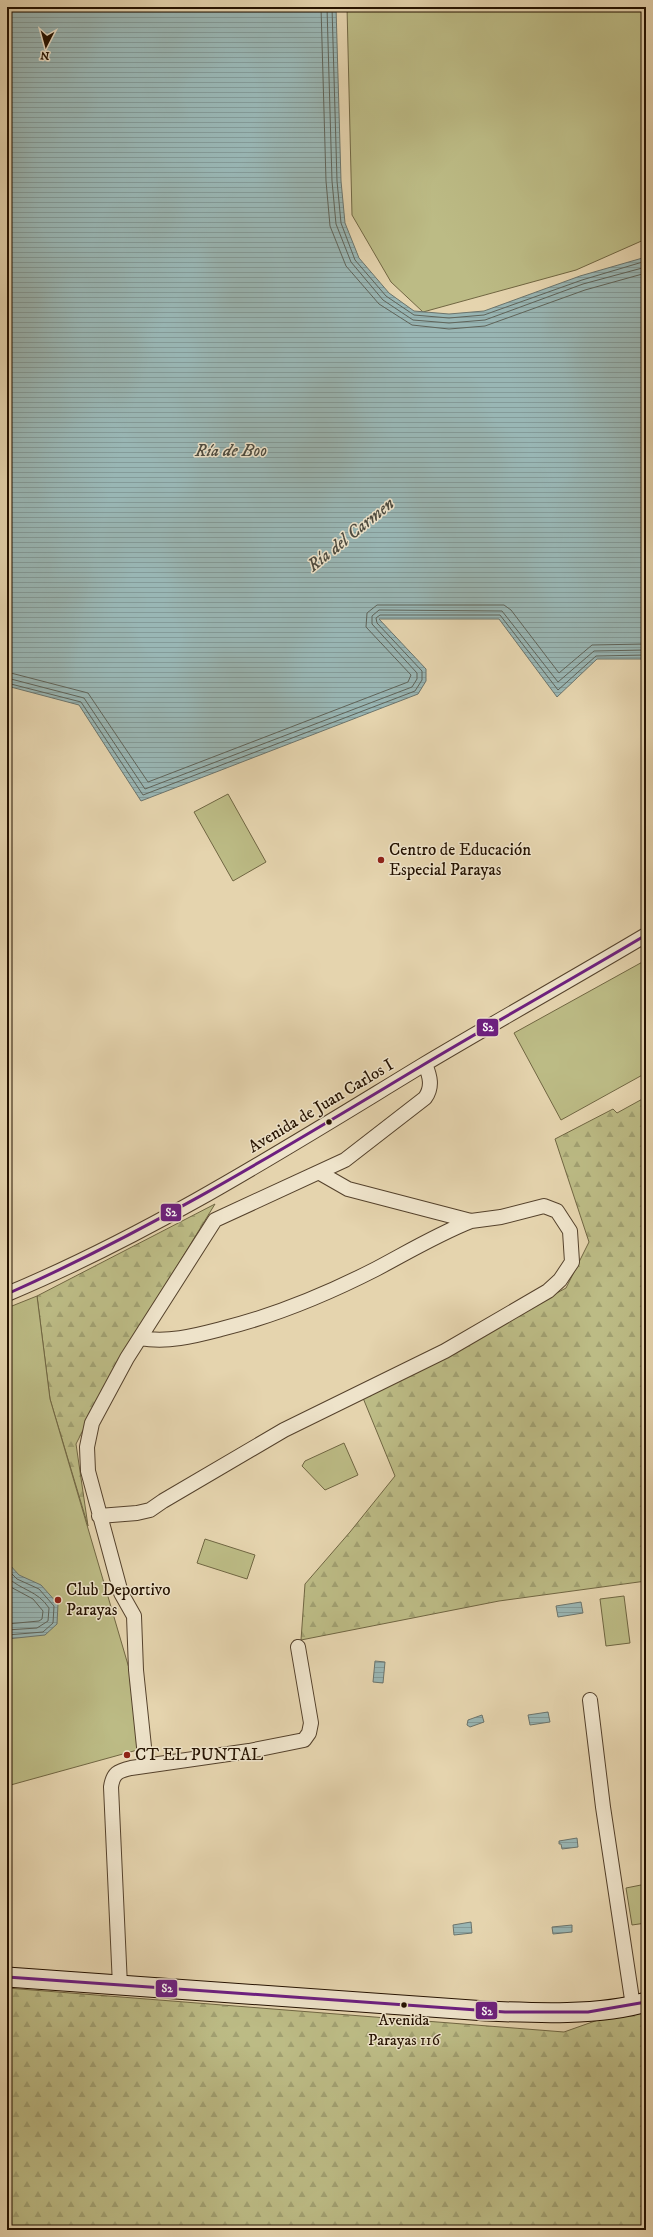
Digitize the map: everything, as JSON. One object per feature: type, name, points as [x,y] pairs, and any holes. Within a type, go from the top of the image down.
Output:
[{"type":"street","name":"Avenida de Juan Carlos I","points":[[7,1294],[75,1264],[152,1224],[287,1148],[425,1064],[646,935]]},
{"type":"street","points":[[146,1766],[136,1670],[134,1616],[121,1593],[99,1516],[87,1466],[86,1447],[92,1423],[104,1399],[140,1338],[215,1220],[320,1173],[345,1160],[425,1098],[430,1089],[430,1085],[425,1064]]},
{"type":"street","points":[[320,1173],[348,1189],[471,1221]]},
{"type":"street","points":[[99,1516],[150,1510],[284,1430],[445,1351],[548,1291],[560,1280],[572,1262],[570,1231],[562,1216],[549,1207],[544,1206],[501,1217],[471,1221],[299,1304],[234,1326],[200,1335],[155,1341],[140,1338]]},
{"type":"street","points":[[120,1986],[111,1787],[112,1777],[117,1772],[146,1766],[304,1740],[309,1733],[311,1723],[298,1647]]},
{"type":"street","points":[[7,1977],[508,2012],[610,2009],[640,2004],[604,1814],[590,1700]]},
{"type":"green space","points":[[347,7],[637,7],[646,18],[646,239],[576,270],[423,312],[391,282],[352,215]]},
{"type":"green space","points":[[228,794],[266,862],[233,881],[194,812]]},
{"type":"green space","points":[[646,960],[646,1073],[561,1120],[514,1033]]},
{"type":"green space","points":[[646,1097],[646,1581],[499,1601],[301,1640],[305,1584],[350,1532],[395,1476],[363,1398],[566,1288],[589,1242],[555,1139],[613,1109],[617,1113]]},
{"type":"green space","points":[[215,1204],[113,1371],[76,1444],[88,1526],[50,1399],[37,1296]]},
{"type":"green space","name":"Club Deportivo Parayas","points":[[37,1296],[50,1399],[131,1675],[141,1749],[7,1786],[7,1308]]},
{"type":"green space","points":[[344,1443],[358,1475],[325,1490],[302,1466],[305,1461]]},
{"type":"green space","points":[[205,1539],[255,1555],[247,1579],[197,1563]]},
{"type":"green space","points":[[624,1596],[630,1643],[606,1646],[600,1599]]},
{"type":"green space","points":[[646,1884],[646,1923],[632,1925],[626,1888]]},
{"type":"green space","points":[[7,1988],[564,2032],[646,2003],[646,2230],[7,2230]]},
{"type":"water","name":"Ría de Boo","points":[[7,7],[336,7],[341,181],[345,223],[359,258],[389,293],[414,311],[449,314],[484,311],[580,276],[646,257],[646,659],[597,659],[557,697],[499,619],[379,619],[426,669],[426,681],[418,694],[141,801],[79,705],[7,686]]},
{"type":"water","points":[[7,1548],[10,1552],[9,1564],[19,1575],[41,1585],[58,1604],[57,1624],[45,1635],[7,1639]]},
{"type":"water","points":[[581,1602],[583,1613],[558,1617],[556,1606]]},
{"type":"water","points":[[375,1661],[385,1662],[383,1683],[373,1682]]},
{"type":"water","points":[[548,1712],[550,1722],[530,1725],[528,1715]]},
{"type":"water","points":[[482,1715],[484,1722],[470,1727],[467,1725],[468,1720]]},
{"type":"water","points":[[577,1838],[578,1847],[562,1849],[561,1844],[559,1844],[559,1841]]},
{"type":"water","points":[[471,1922],[472,1933],[454,1935],[453,1925]]},
{"type":"water","points":[[572,1925],[572,1932],[553,1934],[552,1927]]},
{"type":"transit line","name":"S2","points":[[7,1294],[61,1269],[167,1215],[646,935]]},
{"type":"transit line","name":"S2","points":[[7,1977],[505,2012],[588,2012],[646,2002]]},
{"type":"place","name":"Centro de Educación Especial Parayas","points":[[381,860]]},
{"type":"place","name":"Club Deportivo Parayas","points":[[58,1600]]},
{"type":"place","name":"CT EL PUNTAL","points":[[127,1755]]},
{"type":"place","name":"Avenida Parayas 116","points":[[404,2005]]},
{"type":"water label","name":"Ría del Carmen","points":[[351,535]]}]
